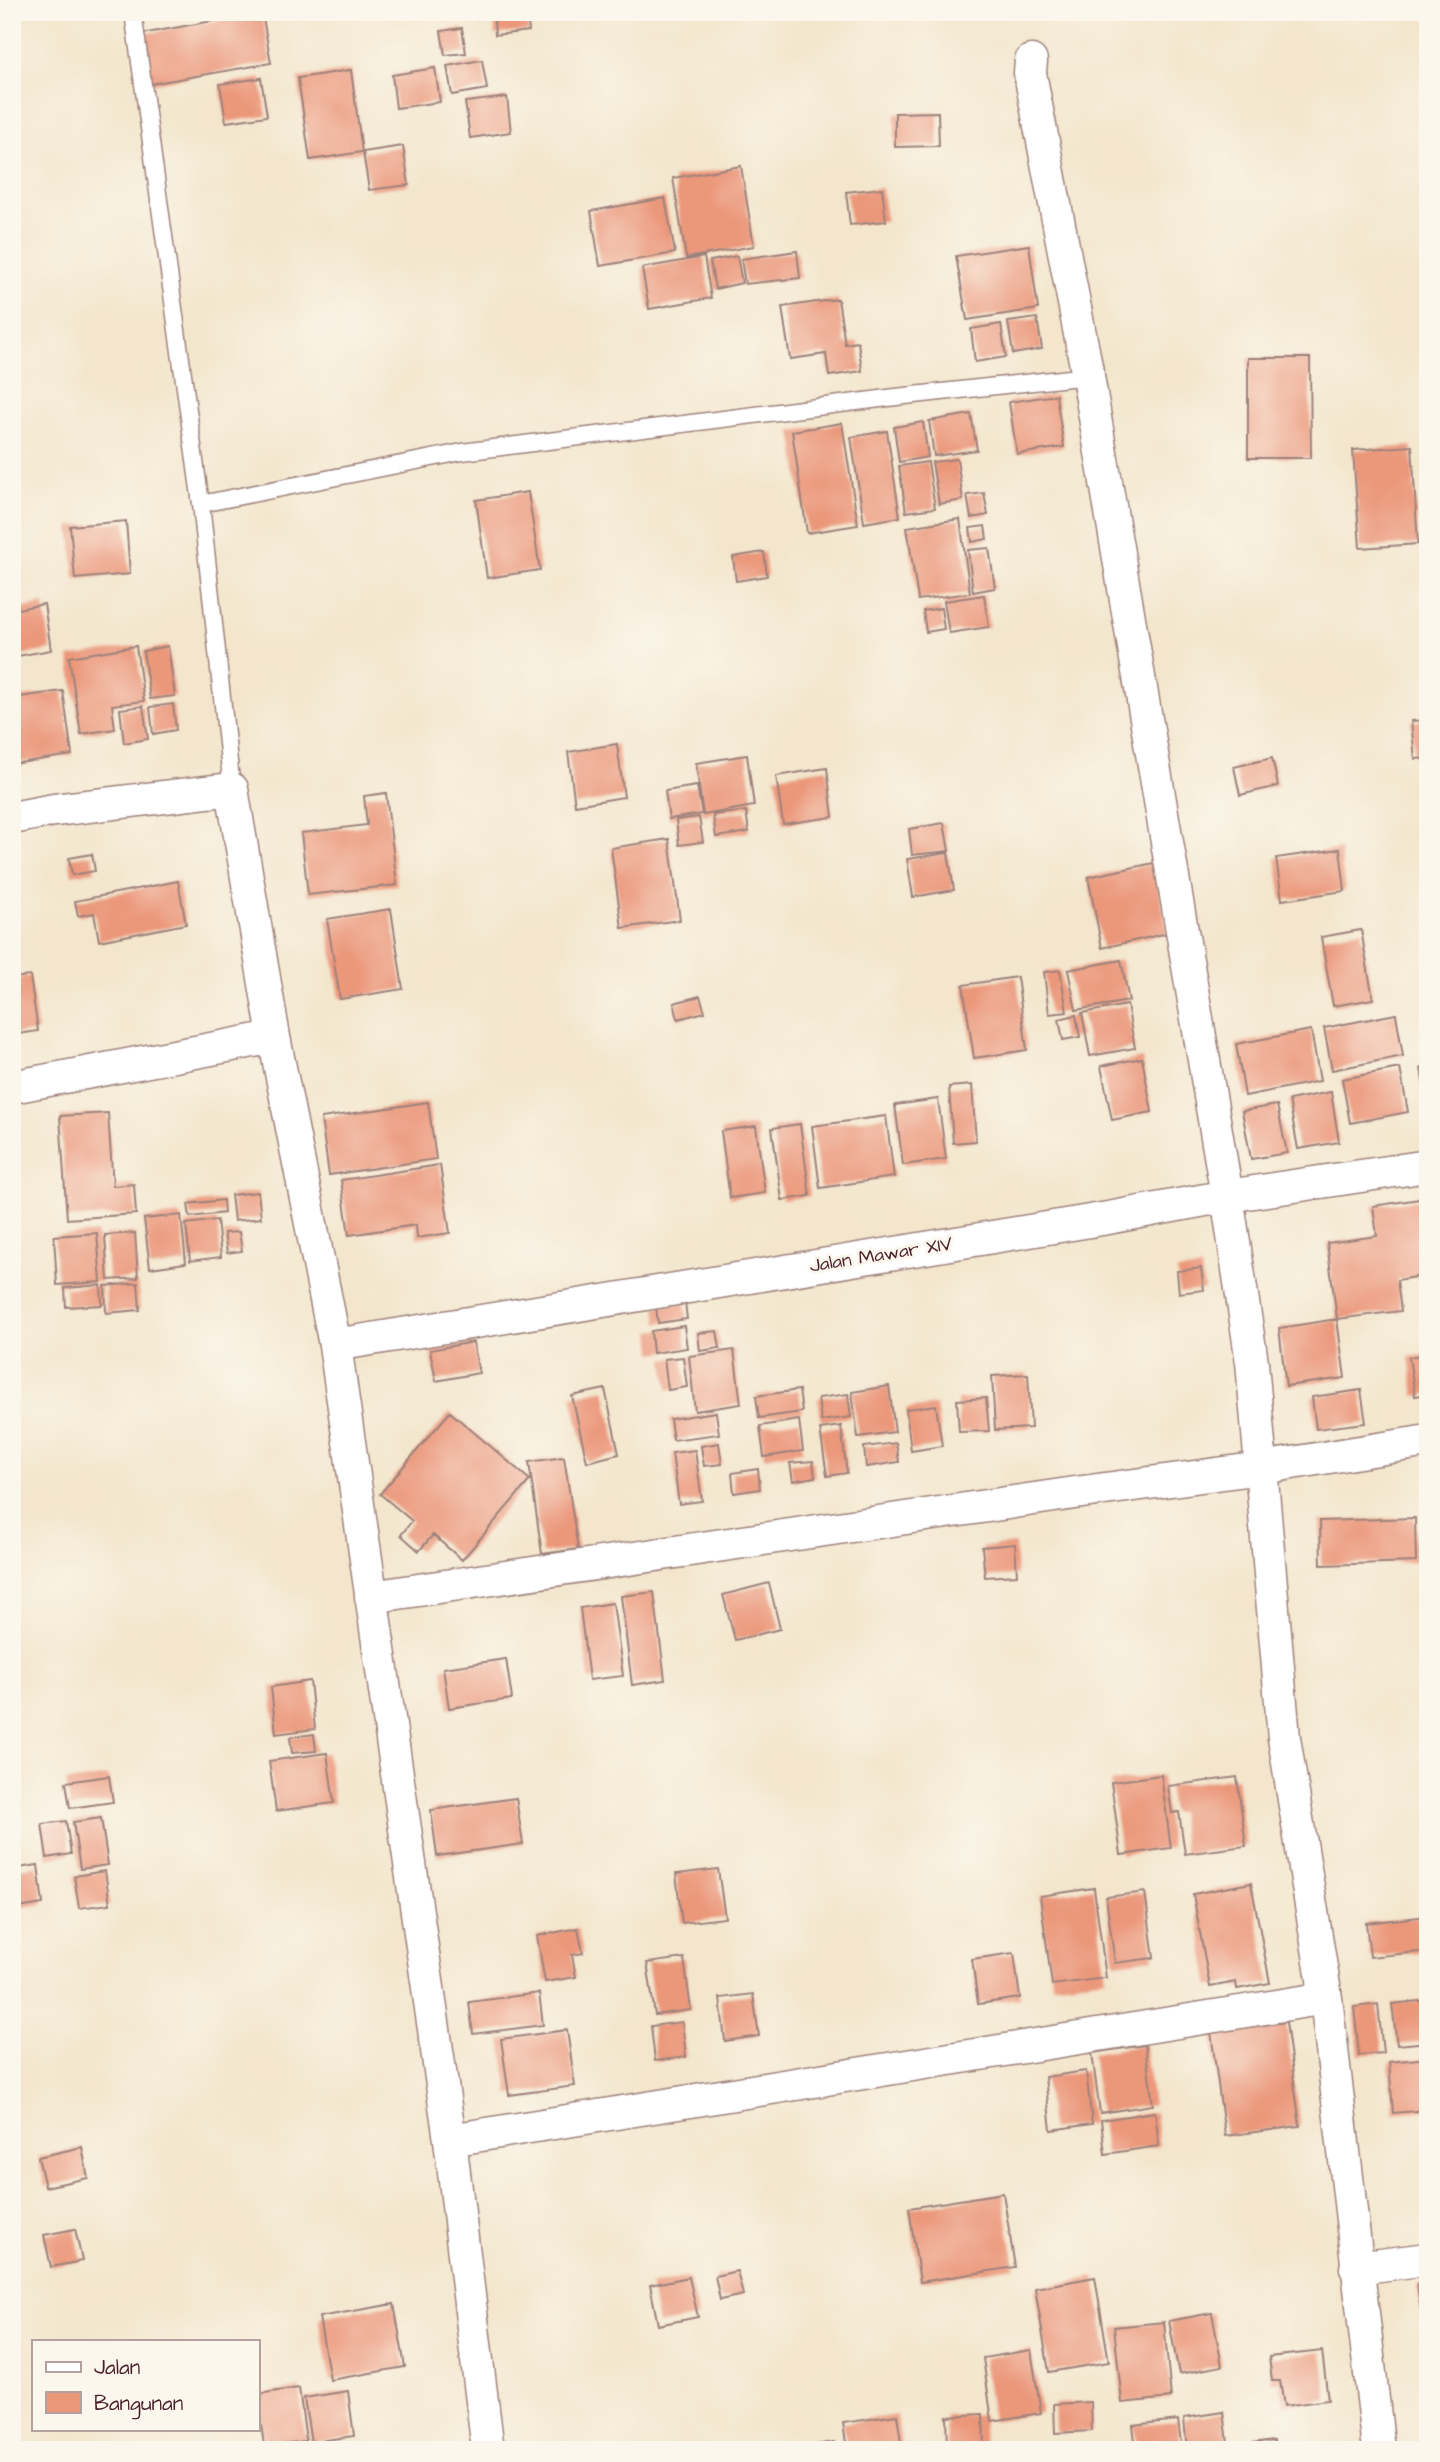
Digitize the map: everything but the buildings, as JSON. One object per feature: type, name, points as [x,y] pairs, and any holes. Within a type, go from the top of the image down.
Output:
[{"type":"street","points":[[1031,61],[1030,73],[1037,113],[1088,376],[1227,1196],[1252,1362],[1284,1738],[1326,1998],[1379,2450]]},
{"type":"street","points":[[12,818],[54,810],[232,789],[274,1037],[335,1345],[450,2140],[488,2450]]},
{"type":"street","points":[[12,1087],[274,1037]]},
{"type":"street","name":"Jalan Mawar XIV","points":[[335,1345],[1227,1196],[1428,1166]]},
{"type":"street","points":[[371,1597],[1261,1468],[1428,1441]]},
{"type":"street","points":[[450,2140],[1326,1998]]},
{"type":"street","points":[[1356,2268],[1428,2259]]},
{"type":"lane","points":[[133,12],[201,504],[232,789]]},
{"type":"lane","points":[[201,504],[462,452],[896,397],[1088,376]]}]
